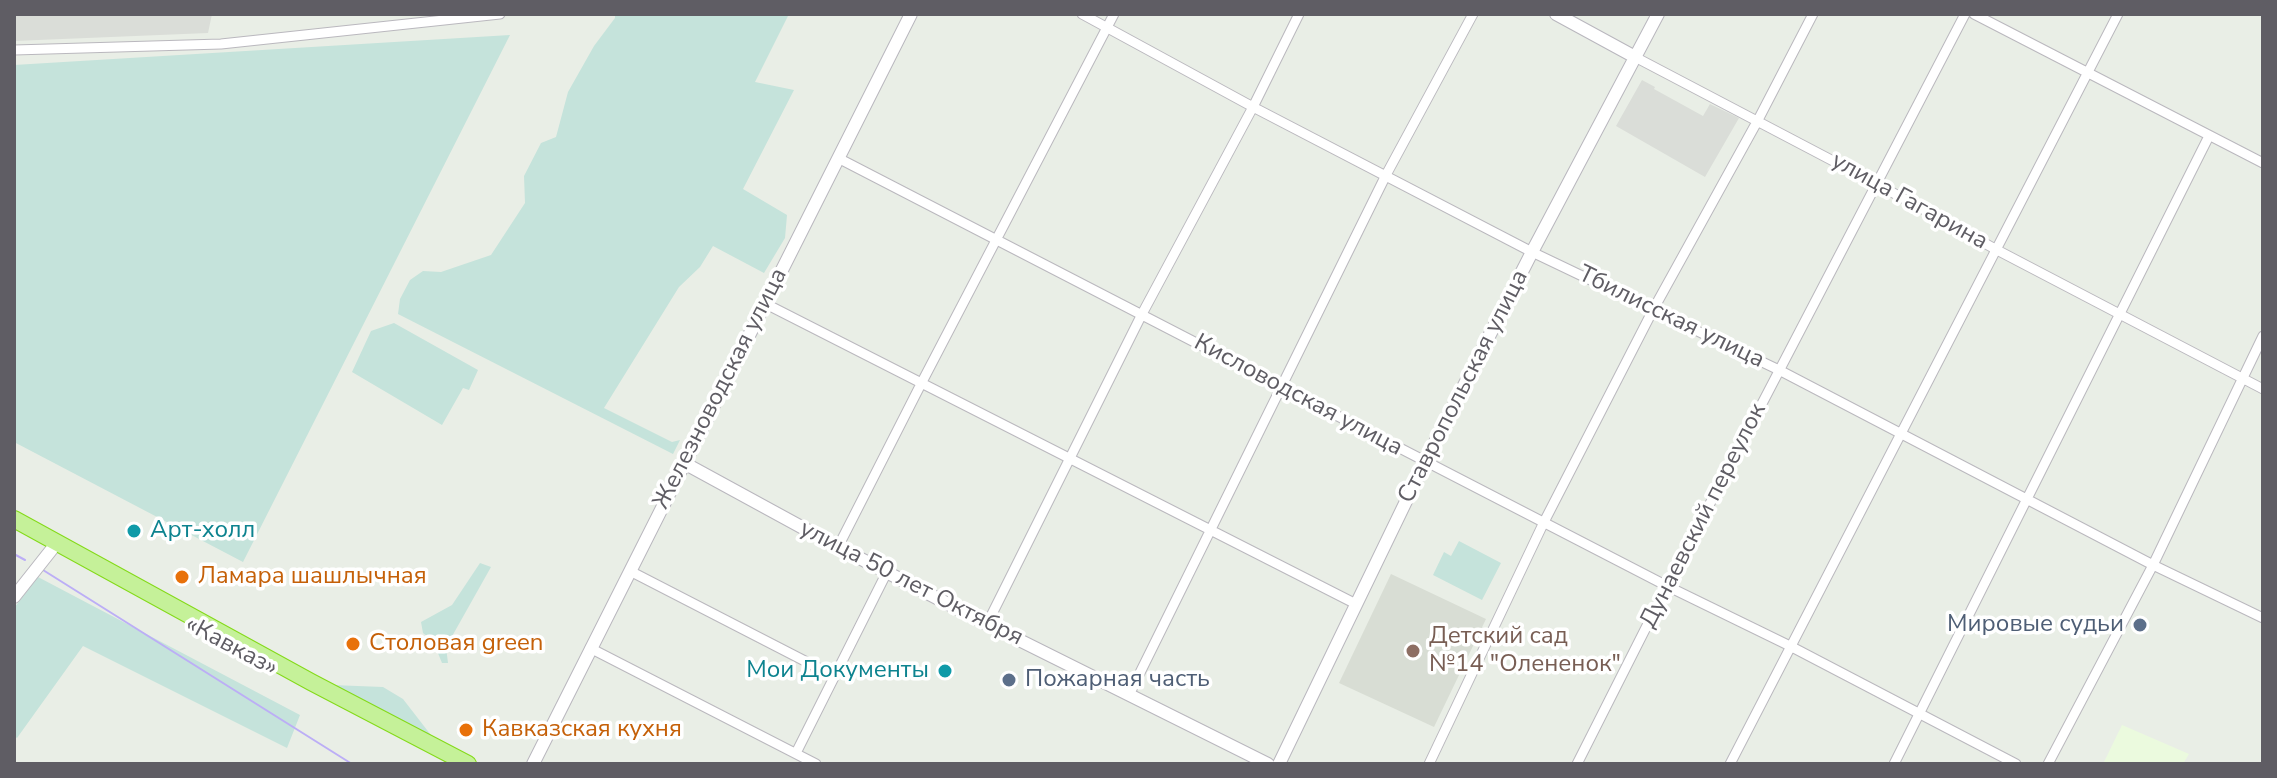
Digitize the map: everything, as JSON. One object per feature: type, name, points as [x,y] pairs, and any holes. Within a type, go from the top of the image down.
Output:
[{"type":"highway","name":"«Кавказ»","points":[[14,519],[468,764]]},
{"type":"highway","name":"«Кавказ»","points":[[14,529],[448,764]]},
{"type":"main road","name":"Железноводская улица","points":[[533,764],[911,14]]},
{"type":"main road","name":"улица Гагарина","points":[[1556,14],[1635,57]]},
{"type":"main road","name":"Ставропольская улица","points":[[1279,764],[1425,462],[1658,14]]},
{"type":"main road","name":"улица 50 лет Октября","points":[[684,463],[987,624],[1268,764]]},
{"type":"main road","points":[[14,597],[52,549]]},
{"type":"street","points":[[14,50],[221,44],[500,14]]},
{"type":"street","name":"Тбилисская улица","points":[[1082,14],[1532,252],[1779,370],[2153,565],[2263,618]]},
{"type":"street","points":[[838,547],[1114,14]]},
{"type":"street","points":[[987,624],[1142,314],[1299,14]]},
{"type":"street","points":[[1129,695],[1386,175],[1473,14]]},
{"type":"street","points":[[1429,764],[1544,522],[1653,310],[1813,14]]},
{"type":"street","name":"Дунаевский переулок","points":[[1577,764],[1965,14]]},
{"type":"street","points":[[1974,14],[2263,163]]},
{"type":"street","points":[[1730,764],[2118,14]]},
{"type":"street","name":"улица Гагарина","points":[[1635,57],[2263,389]]},
{"type":"street","points":[[1894,764],[2209,136]]},
{"type":"street","name":"Кисловодская улица","points":[[838,158],[2016,764]]},
{"type":"street","points":[[764,303],[1356,604]]},
{"type":"street","points":[[2048,764],[2153,565],[2263,336]]},
{"type":"street","points":[[630,571],[834,676]]},
{"type":"street","points":[[796,753],[887,572]]},
{"type":"street","points":[[590,648],[816,764]]},
{"type":"shaded area","points":[[14,14],[212,14],[208,33],[14,41]]},
{"type":"shaded area","points":[[615,14],[789,14],[755,82],[794,90],[743,189],[787,215],[785,238],[764,273],[713,246],[700,267],[679,287],[604,408],[672,442],[680,440],[673,454],[398,314],[400,299],[410,280],[423,271],[441,272],[491,255],[525,203],[524,176],[541,143],[556,137],[568,92]]},
{"type":"shaded area","points":[[510,35],[243,562],[14,442],[14,65]]},
{"type":"shaded area","points":[[1642,80],[1703,116],[1710,104],[1739,118],[1705,177],[1616,126]]},
{"type":"shaded area","points":[[394,323],[478,370],[469,390],[463,388],[442,425],[352,372],[371,331]]},
{"type":"shaded area","points":[[1459,541],[1501,563],[1482,600],[1433,575],[1444,552],[1451,556]]},
{"type":"shaded area","points":[[480,563],[491,567],[446,647],[448,663],[442,663],[433,641],[423,633],[421,622],[452,605]]},
{"type":"shaded area","name":"Детский сад №14 \"Олененок\"","points":[[1391,574],[1486,619],[1434,727],[1339,683]]},
{"type":"shaded area","points":[[38,577],[300,715],[287,748],[83,646],[17,738],[14,736],[14,608]]},
{"type":"shaded area","points":[[332,685],[383,687],[403,699],[434,739]]},
{"type":"shaded area","points":[[2122,725],[2189,754],[2183,764],[2103,764]]},
{"type":"waterway","points":[[14,554],[25,560]]},
{"type":"waterway","points":[[43,570],[352,764]]},
{"type":"place","name":"Арт-холл","points":[[134,531]]},
{"type":"place","name":"Ламара шашлычная","points":[[182,577]]},
{"type":"place","name":"Мировые судьи","points":[[2140,625]]},
{"type":"place","name":"Столовая green","points":[[353,644]]},
{"type":"place","name":"Детский сад №14 \"Олененок\"","points":[[1413,651]]},
{"type":"place","name":"Мои Документы","points":[[945,671]]},
{"type":"place","name":"Пожарная часть","points":[[1009,680]]},
{"type":"place","name":"Кавказская кухня","points":[[466,730]]}]
